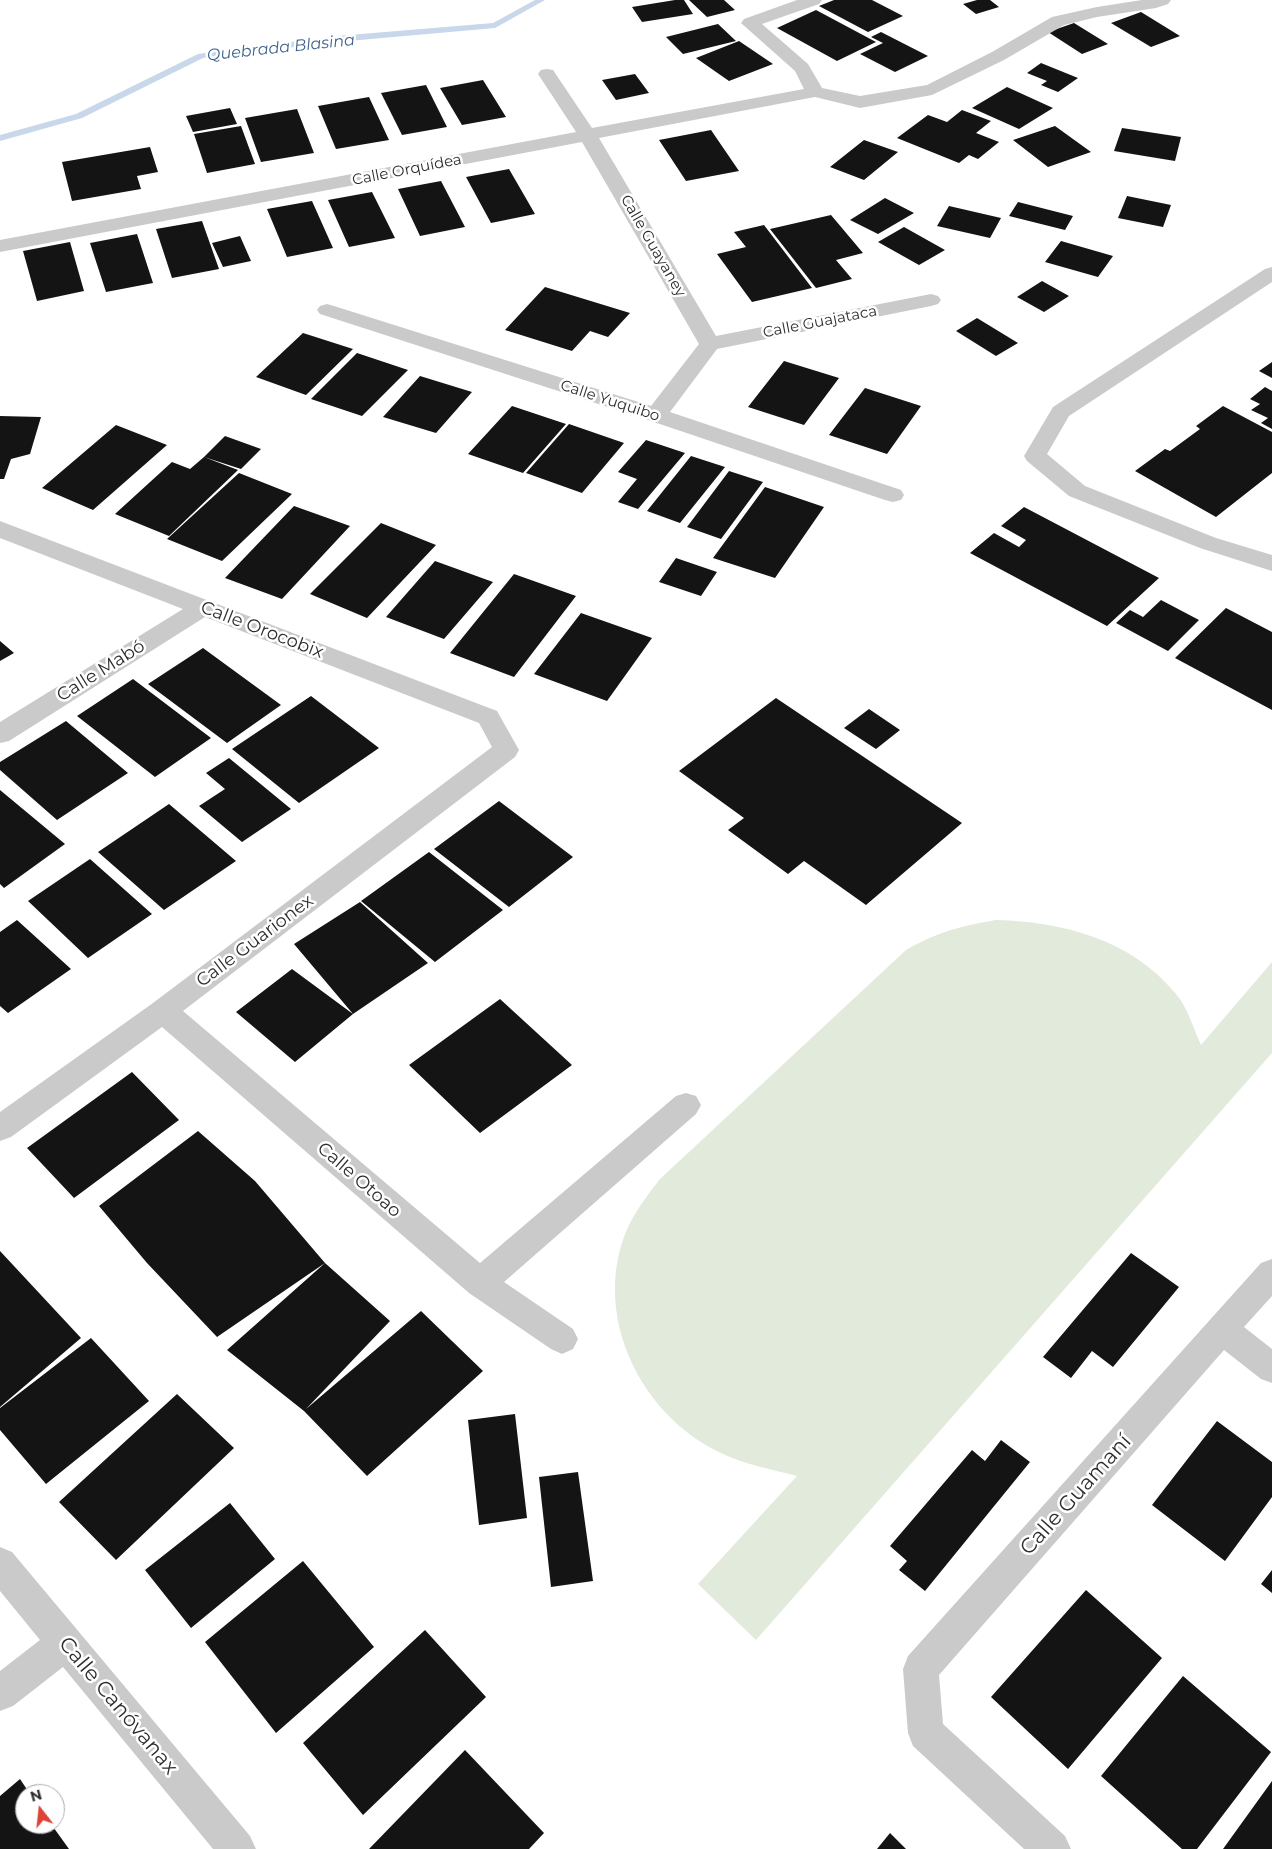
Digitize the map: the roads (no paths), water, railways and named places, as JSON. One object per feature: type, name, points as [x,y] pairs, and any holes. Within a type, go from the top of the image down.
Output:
[{"type":"street","points":[[813,0],[750,23],[802,68],[815,92],[860,102],[932,90],[998,56],[1058,21],[1097,12],[1156,3],[1162,0]]},
{"type":"street","name":"Calle Guayaney","points":[[547,74],[588,136],[710,344]]},
{"type":"street","name":"Calle Orquídea","points":[[0,246],[815,92]]},
{"type":"street","points":[[1272,273],[1061,412],[1035,456],[1076,491],[1208,543],[1272,563]]},
{"type":"street","name":"Calle Guajataca","points":[[710,344],[931,300]]},
{"type":"street","name":"Calle Yuquibo","points":[[327,310],[656,415],[893,495]]},
{"type":"street","points":[[656,415],[710,344]]},
{"type":"street","name":"Calle Orocobix","points":[[0,529],[488,717],[506,750]]},
{"type":"street","name":"Calle Mabó","points":[[0,734],[202,608]]},
{"type":"street","name":"Calle Guarionex","points":[[0,1128],[163,1011],[506,750]]},
{"type":"street","name":"Calle Otoao","points":[[163,1011],[480,1283],[562,1339]]},
{"type":"street","points":[[480,1283],[686,1105]]},
{"type":"street","name":"Calle Guamaní","points":[[1052,1849],[926,1732],[921,1669],[1272,1273]]},
{"type":"street","points":[[1222,1330],[1272,1368]]},
{"type":"street","name":"Calle Canóvanax","points":[[0,1564],[236,1849]]},
{"type":"street","points":[[0,1693],[65,1643]]},
{"type":"waterway","name":"Quebrada Blasina","points":[[0,138],[79,116],[201,56],[337,39],[495,25],[541,0]]}]
